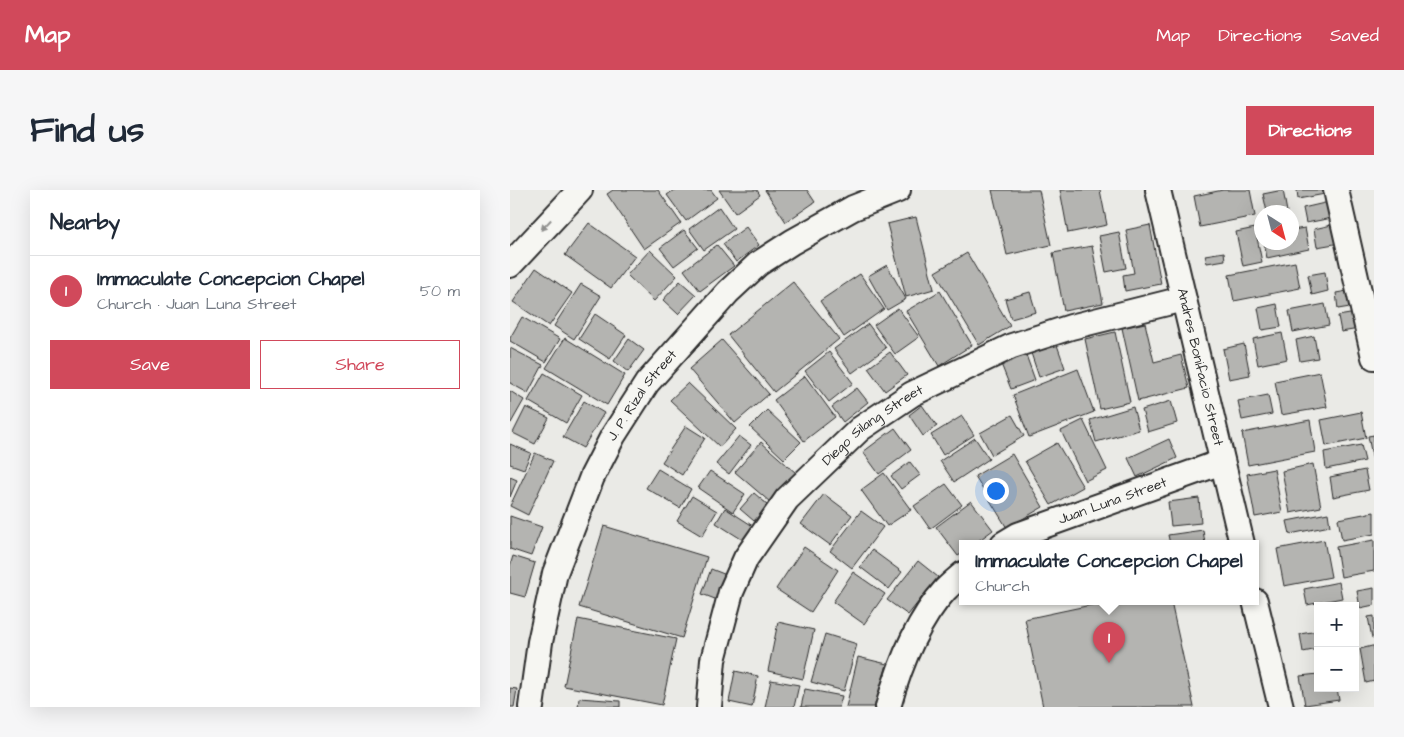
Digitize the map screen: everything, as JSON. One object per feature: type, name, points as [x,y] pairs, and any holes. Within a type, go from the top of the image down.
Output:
[{"type":"street","points":[[510,265],[580,190]]},
{"type":"street","name":"J. P. Rizal Street","points":[[530,707],[540,642],[555,573],[592,477],[613,436],[647,383],[728,292],[758,264],[792,242],[854,208],[898,190]]},
{"type":"street","name":"Andres Bonifacio Street","points":[[1158,190],[1241,540]]},
{"type":"street","points":[[1336,190],[1374,357]]},
{"type":"street","name":"Diego Silang Street","points":[[710,707],[713,660],[731,592],[746,558],[787,499],[860,429],[912,394],[1012,346],[1071,327],[1183,299]]},
{"type":"street","name":"Juan Luna Street","points":[[1010,540],[1018,535],[1222,462]]},
{"type":"street","points":[[888,707],[893,688],[911,645],[927,614],[946,589],[959,578]]},
{"type":"street","points":[[1256,605],[1281,707]]},
{"type":"building","points":[[613,190],[658,190],[681,223],[644,249],[607,194]]},
{"type":"building","points":[[674,190],[711,190],[717,198],[686,221],[667,195]]},
{"type":"building","points":[[719,190],[757,190],[760,195],[735,213]]},
{"type":"building","points":[[765,190],[807,190],[815,202],[786,222]]},
{"type":"building","points":[[992,190],[1039,190],[1051,245],[1007,255]]},
{"type":"building","points":[[1060,190],[1100,190],[1107,225],[1068,233]]},
{"type":"building","points":[[1223,190],[1250,190],[1254,216],[1200,227],[1194,196]]},
{"type":"building","points":[[1283,190],[1286,205],[1265,205],[1263,194]]},
{"type":"building","points":[[1297,190],[1324,190],[1325,194],[1298,199]]},
{"type":"building","points":[[1329,202],[1332,218],[1306,223],[1303,208]]},
{"type":"building","points":[[719,207],[734,229],[704,250],[689,229]]},
{"type":"building","points":[[916,217],[934,289],[906,297],[887,224]]},
{"type":"building","points":[[589,223],[635,256],[611,288],[565,255]]},
{"type":"building","points":[[1336,224],[1340,243],[1317,247],[1314,229]]},
{"type":"building","points":[[1150,225],[1161,284],[1125,291],[1123,275],[1134,273],[1126,230]]},
{"type":"building","points":[[746,227],[759,245],[736,262],[723,244]]},
{"type":"building","points":[[1254,228],[1254,250],[1260,250],[1262,262],[1243,266],[1236,232]]},
{"type":"building","points":[[1305,228],[1309,249],[1267,258],[1266,250],[1299,250],[1299,229]]},
{"type":"building","points":[[684,230],[698,248],[674,266],[660,248]]},
{"type":"building","points":[[1119,232],[1126,268],[1106,272],[1099,236]]},
{"type":"building","points":[[717,245],[734,266],[700,291],[684,270]]},
{"type":"building","points":[[1092,246],[1103,303],[1064,311],[1053,253]]},
{"type":"building","points":[[650,250],[677,276],[654,301],[627,275]]},
{"type":"building","points":[[1224,252],[1225,260],[1207,263],[1205,255]]},
{"type":"building","points":[[967,253],[1010,326],[979,345],[935,272]]},
{"type":"building","points":[[1295,262],[1300,288],[1234,301],[1229,275]]},
{"type":"building","points":[[887,265],[906,299],[887,310],[868,276]]},
{"type":"building","points":[[536,268],[572,293],[549,326],[513,302]]},
{"type":"building","points":[[1325,272],[1328,291],[1312,295],[1308,275]]},
{"type":"building","points":[[860,274],[884,309],[844,337],[820,301]]},
{"type":"building","points":[[680,281],[696,295],[678,314],[663,300]]},
{"type":"building","points":[[793,282],[839,339],[774,392],[728,335]]},
{"type":"building","points":[[581,284],[601,296],[574,339],[554,326]]},
{"type":"building","points":[[1353,290],[1356,306],[1338,309],[1336,293]]},
{"type":"building","points":[[940,291],[972,345],[939,366],[906,311]]},
{"type":"building","points":[[1030,292],[1036,312],[1011,319],[1005,299]]},
{"type":"building","points":[[1277,304],[1281,327],[1262,330],[1258,308]]},
{"type":"building","points":[[1325,304],[1329,325],[1293,332],[1289,311]]},
{"type":"building","points":[[898,308],[919,337],[895,354],[874,325]]},
{"type":"building","points":[[1356,313],[1359,329],[1341,332],[1338,316]]},
{"type":"building","points":[[595,314],[626,335],[610,359],[579,339]]},
{"type":"building","points":[[522,317],[560,339],[546,362],[510,341]]},
{"type":"building","points":[[1145,323],[1154,362],[1181,355],[1189,388],[1138,401],[1122,328]]},
{"type":"building","points":[[868,324],[886,348],[852,373],[834,349]]},
{"type":"building","points":[[1115,332],[1130,402],[1100,409],[1085,339]]},
{"type":"building","points":[[1282,333],[1287,359],[1258,365],[1253,339]]},
{"type":"building","points":[[1314,336],[1318,358],[1300,361],[1296,340]]},
{"type":"building","points":[[565,338],[625,375],[607,405],[546,368]]},
{"type":"building","points":[[629,339],[644,350],[628,372],[614,361]]},
{"type":"building","points":[[722,340],[769,394],[735,423],[689,369]]},
{"type":"building","points":[[1056,342],[1065,368],[1039,377],[1030,350]]},
{"type":"building","points":[[1244,344],[1250,375],[1229,379],[1223,349]]},
{"type":"building","points":[[510,348],[543,365],[528,393],[510,383]]},
{"type":"building","points":[[829,352],[853,383],[829,402],[805,371]]},
{"type":"building","points":[[890,352],[907,375],[885,391],[868,368]]},
{"type":"building","points":[[1026,355],[1035,380],[1011,389],[1001,364]]},
{"type":"building","points":[[1078,369],[1094,412],[1029,437],[1013,395]]},
{"type":"building","points":[[1320,372],[1327,407],[1281,415],[1275,381]]},
{"type":"building","points":[[544,373],[582,395],[566,423],[528,401]]},
{"type":"building","points":[[805,376],[835,417],[804,441],[774,400]]},
{"type":"building","points":[[688,383],[736,429],[720,447],[670,400]]},
{"type":"building","points":[[857,388],[868,402],[843,422],[832,407]]},
{"type":"building","points":[[510,391],[524,400],[511,423],[510,423]]},
{"type":"building","points":[[1268,395],[1272,414],[1242,420],[1238,401]]},
{"type":"building","points":[[584,401],[604,413],[583,448],[563,437]]},
{"type":"building","points":[[1171,401],[1177,423],[1148,432],[1142,410]]},
{"type":"building","points":[[922,405],[937,426],[923,436],[909,415]]},
{"type":"building","points":[[526,407],[549,418],[535,444],[513,433]]},
{"type":"building","points":[[1133,407],[1139,430],[1096,442],[1090,420]]},
{"type":"building","points":[[767,410],[801,442],[784,459],[750,427]]},
{"type":"building","points":[[1361,412],[1366,438],[1326,446],[1321,420]]},
{"type":"building","points":[[1012,415],[1024,436],[992,455],[980,433]]},
{"type":"building","points":[[962,416],[974,435],[943,455],[931,435]]},
{"type":"building","points":[[1083,420],[1107,470],[1085,481],[1061,431]]},
{"type":"building","points":[[1310,420],[1315,452],[1248,465],[1242,433]]},
{"type":"building","points":[[686,426],[705,438],[682,475],[662,462]]},
{"type":"building","points":[[895,428],[911,450],[879,474],[863,452]]},
{"type":"building","points":[[1374,435],[1374,466],[1368,436]]},
{"type":"building","points":[[739,436],[751,445],[729,474],[716,464]]},
{"type":"building","points":[[975,438],[989,459],[954,482],[940,461]]},
{"type":"building","points":[[1169,439],[1177,458],[1137,477],[1128,458]]},
{"type":"building","points":[[761,442],[796,473],[770,502],[735,472]]},
{"type":"building","points":[[1057,443],[1083,487],[1051,505],[1025,461]]},
{"type":"building","points":[[510,444],[531,453],[524,469],[510,464]]},
{"type":"building","points":[[1361,445],[1365,461],[1326,469],[1324,452]]},
{"type":"building","points":[[535,453],[553,461],[528,515],[510,506]]},
{"type":"building","points":[[1012,454],[1043,507],[1007,528],[975,476]]},
{"type":"building","points":[[910,462],[920,475],[901,489],[891,476]]},
{"type":"building","points":[[1313,464],[1321,507],[1290,513],[1282,471]]},
{"type":"building","points":[[658,469],[691,489],[680,508],[646,488]]},
{"type":"building","points":[[1274,469],[1282,512],[1255,517],[1247,474]]},
{"type":"building","points":[[1365,470],[1369,490],[1333,497],[1330,477]]},
{"type":"building","points":[[710,471],[745,494],[733,512],[698,488]]},
{"type":"building","points":[[884,473],[911,510],[887,526],[861,490]]},
{"type":"building","points":[[510,477],[517,480],[510,497]]},
{"type":"building","points":[[946,484],[962,505],[930,529],[914,506]]},
{"type":"building","points":[[754,493],[768,505],[754,521],[740,509]]},
{"type":"building","points":[[824,494],[852,515],[830,545],[801,524]]},
{"type":"building","points":[[692,496],[717,511],[702,536],[677,521]]},
{"type":"building","points":[[1199,498],[1201,523],[1171,526],[1168,502]]},
{"type":"building","points":[[971,501],[993,530],[979,540],[959,540],[958,556],[936,527]]},
{"type":"building","points":[[725,508],[756,528],[746,542],[716,523]]},
{"type":"building","points":[[861,511],[883,527],[852,568],[830,551]]},
{"type":"building","points":[[1374,512],[1374,534],[1342,540],[1338,519]]},
{"type":"building","points":[[1328,513],[1330,526],[1290,534],[1287,521]]},
{"type":"building","points":[[510,516],[542,527],[531,556],[510,549]]},
{"type":"building","points":[[604,526],[707,557],[682,638],[579,607]]},
{"type":"building","points":[[1203,530],[1204,540],[1169,540],[1168,535]]},
{"type":"building","points":[[1324,540],[1331,577],[1284,586],[1277,549]]},
{"type":"building","points":[[1374,540],[1374,571],[1341,577],[1336,547]]},
{"type":"building","points":[[804,547],[838,570],[811,612],[776,589]]},
{"type":"building","points":[[872,550],[902,572],[889,589],[860,567]]},
{"type":"building","points":[[513,556],[535,563],[525,597],[510,593],[510,566]]},
{"type":"building","points":[[918,561],[938,577],[908,615],[887,600]]},
{"type":"building","points":[[711,569],[729,576],[720,601],[702,594]]},
{"type":"building","points":[[853,572],[885,594],[864,624],[833,602]]},
{"type":"building","points":[[1339,582],[1342,598],[1314,602],[1307,605],[1304,589]]},
{"type":"building","points":[[1374,588],[1374,605],[1360,608],[1357,591]]},
{"type":"building","points":[[1091,605],[1172,605],[1194,707],[1043,707],[1025,619]]},
{"type":"building","points":[[1374,616],[1374,637],[1372,638],[1368,617]]},
{"type":"building","points":[[578,619],[676,639],[662,705],[564,686]]},
{"type":"building","points":[[778,622],[814,630],[803,679],[768,671]]},
{"type":"building","points":[[1314,632],[1314,650],[1303,652],[1300,634]]},
{"type":"building","points":[[825,634],[857,644],[844,691],[811,682]]},
{"type":"building","points":[[1374,646],[1374,681],[1366,683],[1360,649]]},
{"type":"building","points":[[858,657],[887,664],[876,707],[846,707]]},
{"type":"building","points":[[735,671],[758,676],[752,707],[729,702]]},
{"type":"building","points":[[1314,674],[1314,692],[1338,692],[1339,700],[1305,705],[1300,676]]},
{"type":"building","points":[[771,680],[799,685],[794,707],[765,707]]},
{"type":"building","points":[[510,688],[517,689],[514,707],[510,707]]},
{"type":"building","points":[[805,689],[842,696],[839,707],[801,707]]},
{"type":"building","points":[[579,698],[620,701],[620,707],[578,707]]},
{"type":"place","name":"Immaculate Concepcion Chapel","points":[[1109,663]]}]
